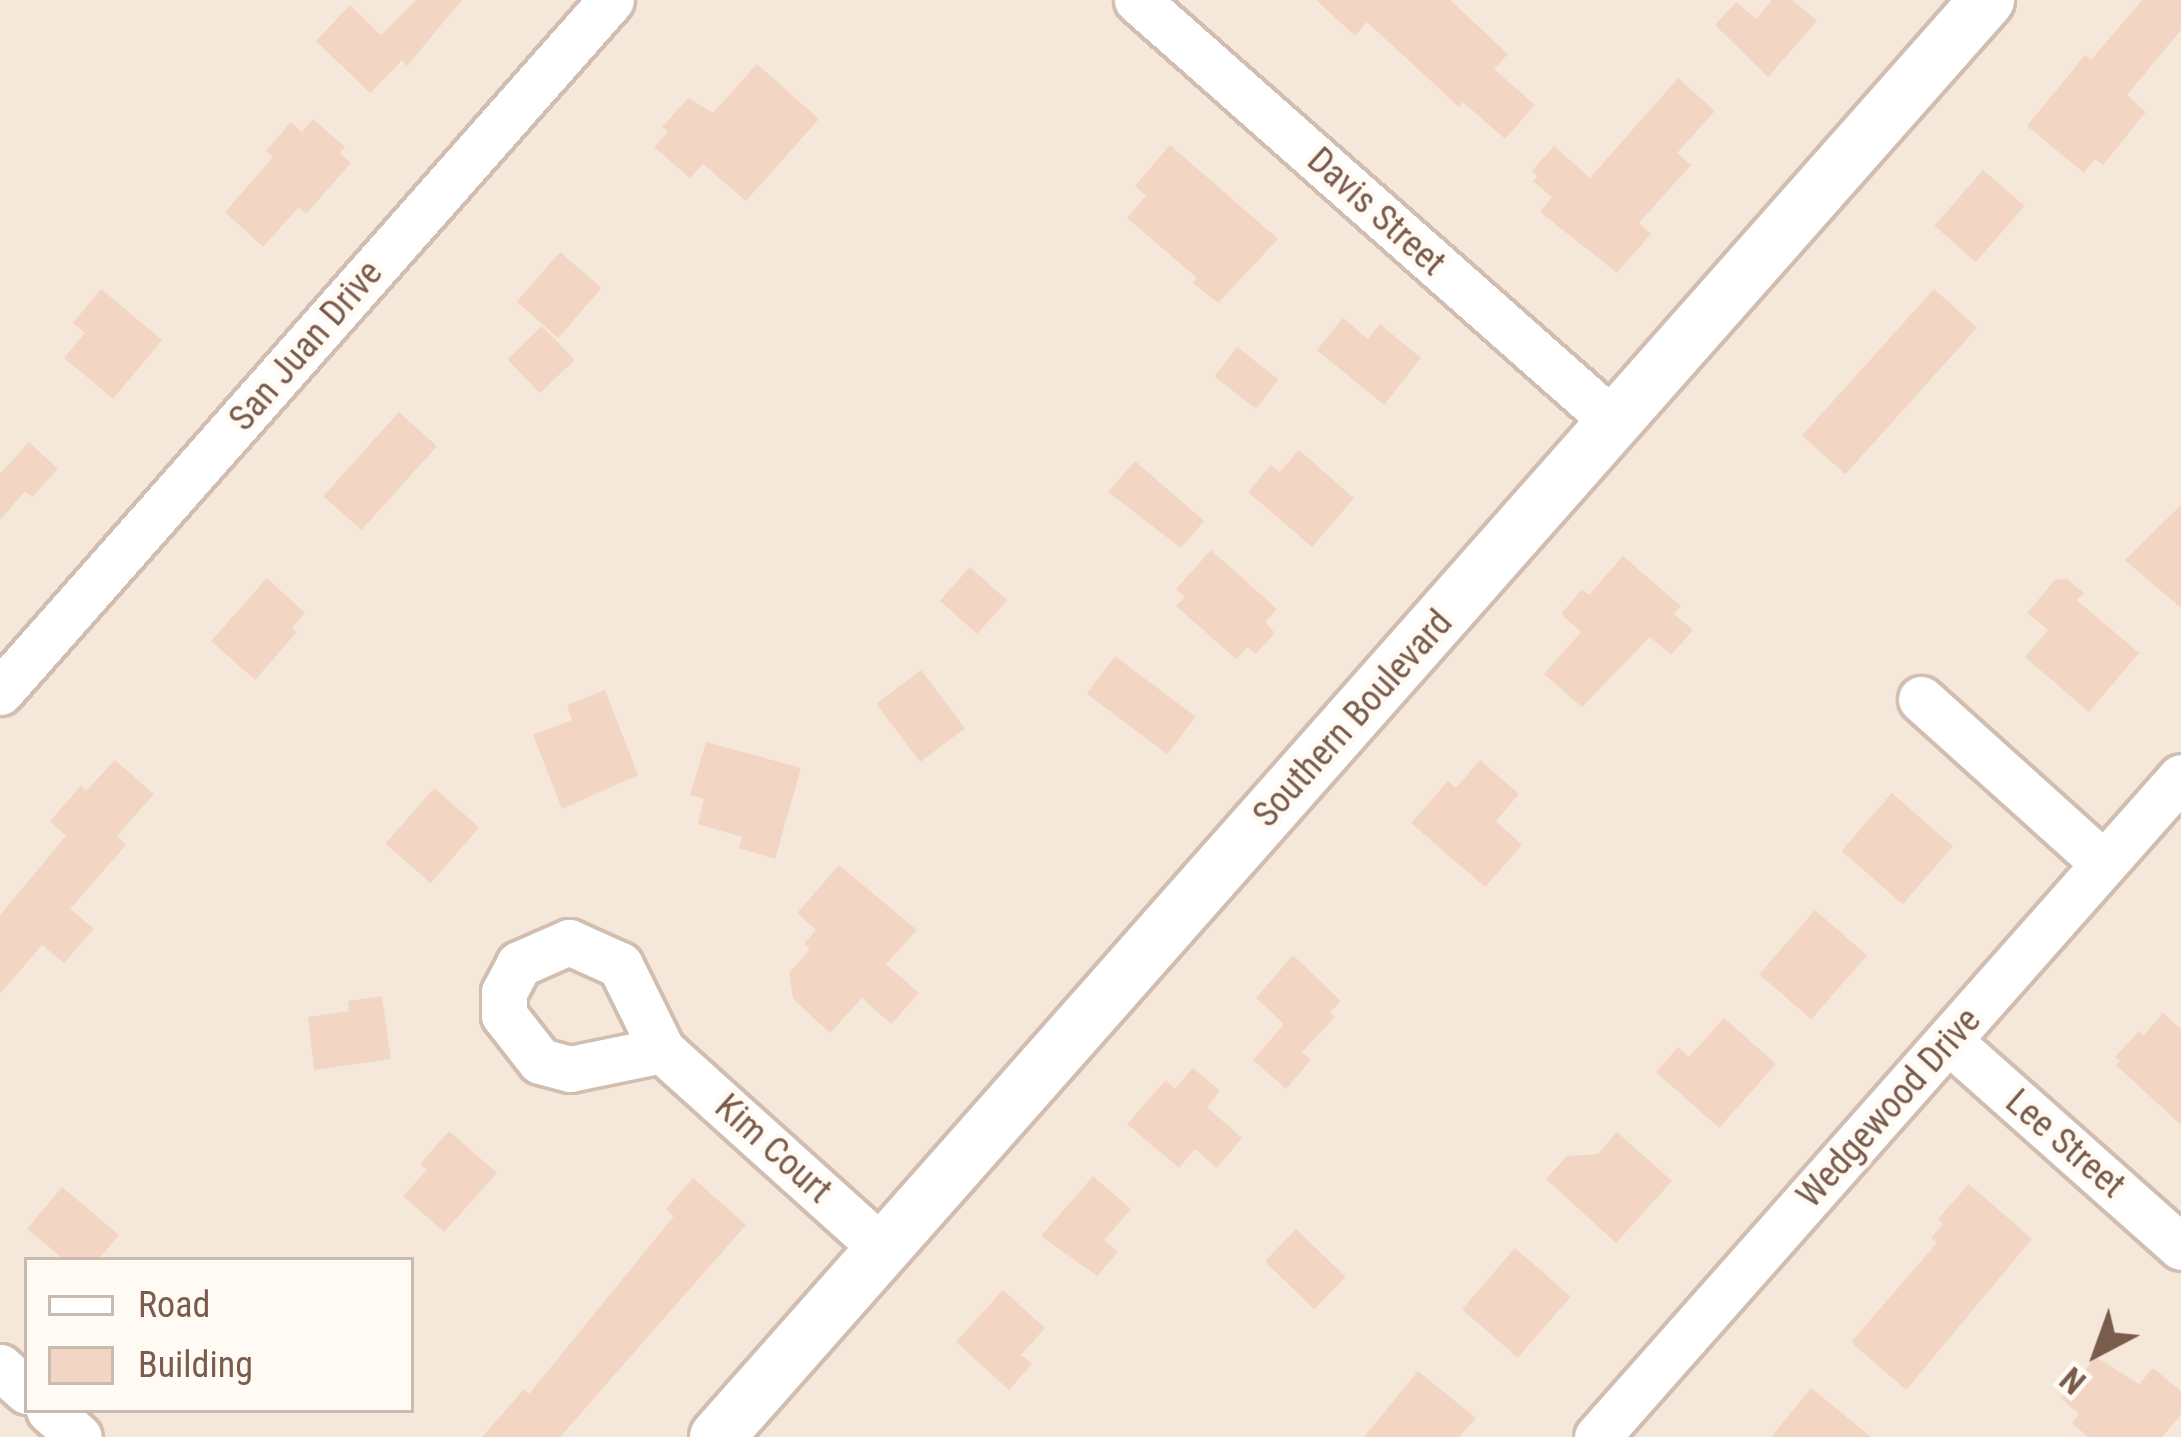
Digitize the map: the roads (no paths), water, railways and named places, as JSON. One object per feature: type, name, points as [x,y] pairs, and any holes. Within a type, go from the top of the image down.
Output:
[{"type":"street","name":"San Juan Drive","points":[[0,692],[611,0]]},
{"type":"street","name":"Davis Street","points":[[1138,0],[1615,424]]},
{"type":"street","name":"Southern Boulevard","points":[[717,1437],[1987,0]]},
{"type":"street","points":[[1921,699],[2103,863]]},
{"type":"street","name":"Wedgewood Drive","points":[[1597,1437],[2181,778]]},
{"type":"street","name":"Lee Street","points":[[1949,1041],[2181,1246]]},
{"type":"street","name":"Kim Court","points":[[662,1049],[884,1249]]},
{"type":"street","points":[[0,1367],[24,1388]]},
{"type":"street","points":[[52,1413],[80,1437]]}]
